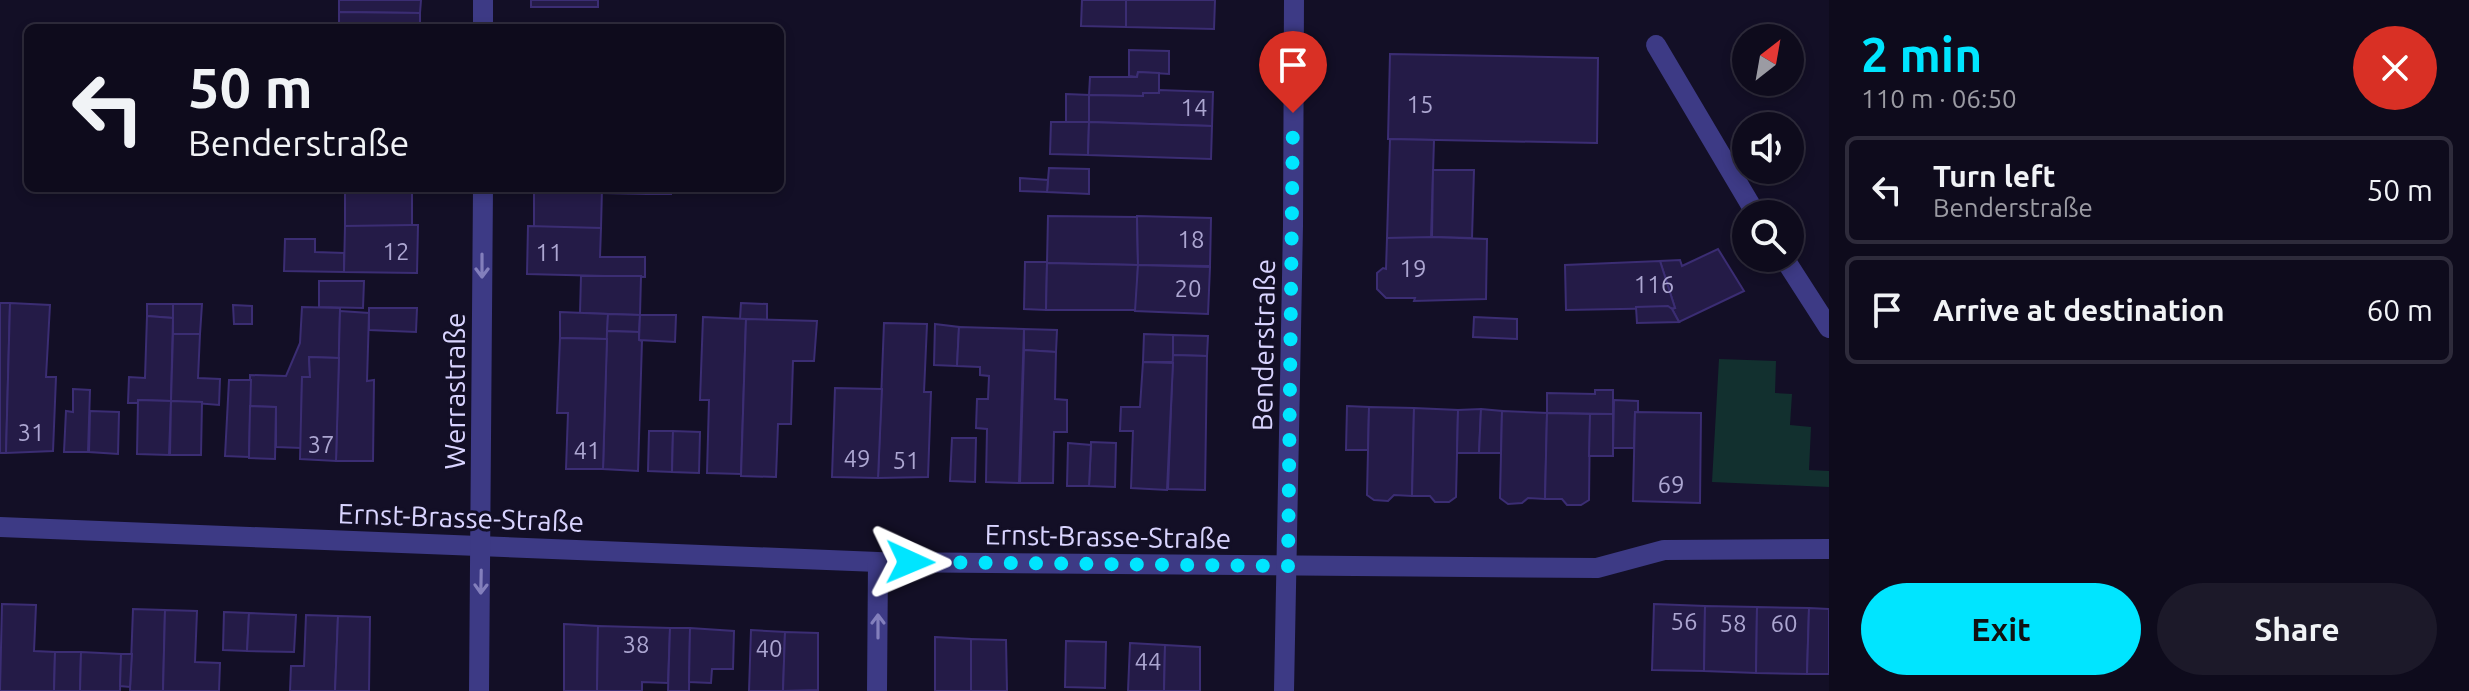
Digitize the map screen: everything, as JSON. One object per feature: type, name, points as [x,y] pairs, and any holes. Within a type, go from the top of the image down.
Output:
[{"type":"street","points":[[483,0],[483,24]]},
{"type":"street","name":"Benderstraße","points":[[1284,691],[1294,0]]},
{"type":"street","points":[[1656,45],[1748,200]]},
{"type":"street","name":"Werrastraße","points":[[479,691],[483,192]]},
{"type":"street","points":[[1793,272],[1829,328]]},
{"type":"street","name":"Ernst-Brasse-Straße","points":[[0,527],[878,562],[1597,568],[1664,550],[1829,549]]},
{"type":"street","points":[[877,691],[878,562]]},
{"type":"green space","points":[[1719,359],[1776,361],[1775,393],[1792,394],[1790,425],[1811,427],[1809,470],[1829,471],[1829,487],[1712,482]]},
{"type":"building","points":[[339,0],[421,0],[420,13],[339,12]]},
{"type":"building","points":[[531,0],[598,0],[598,7],[531,7]]},
{"type":"building","points":[[1082,0],[1126,0],[1126,27],[1081,26]]},
{"type":"building","points":[[1126,0],[1215,0],[1214,29],[1126,27]]},
{"type":"building","points":[[339,12],[420,13],[420,24],[339,24]]},
{"type":"building","points":[[1129,50],[1169,51],[1169,74],[1138,72],[1137,77],[1129,76]]},
{"type":"building","points":[[1390,54],[1598,58],[1597,143],[1388,139]]},
{"type":"building","points":[[1138,72],[1159,73],[1159,93],[1143,93],[1143,96],[1089,95],[1090,77],[1137,77]]},
{"type":"building","points":[[1159,90],[1213,92],[1212,126],[1089,122],[1089,95],[1143,96],[1143,93],[1159,93]]},
{"type":"building","points":[[1066,94],[1089,95],[1089,122],[1066,122]]},
{"type":"building","points":[[1051,122],[1089,122],[1088,155],[1050,154]]},
{"type":"building","points":[[1089,122],[1212,126],[1211,159],[1088,155]]},
{"type":"building","points":[[1390,139],[1434,140],[1431,239],[1387,238]]},
{"type":"building","points":[[1049,168],[1089,169],[1089,194],[1047,192]]},
{"type":"building","points":[[1433,170],[1474,170],[1472,238],[1432,237]]},
{"type":"building","points":[[1020,178],[1048,180],[1047,192],[1020,191]]},
{"type":"building","points":[[345,192],[412,192],[412,227],[345,226]]},
{"type":"building","points":[[534,192],[602,192],[601,228],[534,228]]},
{"type":"building","points":[[646,192],[646,194],[602,193]]},
{"type":"building","points":[[646,192],[671,192],[671,194]]},
{"type":"building","points":[[1048,216],[1137,217],[1138,265],[1047,263]]},
{"type":"building","points":[[1137,216],[1211,218],[1210,266],[1138,265]]},
{"type":"building","points":[[418,225],[417,273],[344,272],[345,226]]},
{"type":"building","points":[[528,226],[601,228],[600,257],[645,257],[645,277],[527,274]]},
{"type":"building","points":[[1387,238],[1487,239],[1486,299],[1414,301],[1415,298],[1386,298],[1377,289],[1377,273],[1386,269]]},
{"type":"building","points":[[285,239],[315,239],[315,252],[344,253],[344,272],[284,271]]},
{"type":"building","points":[[1718,249],[1744,291],[1679,322],[1672,309],[1675,308],[1660,261],[1680,260],[1682,266]]},
{"type":"building","points":[[1660,261],[1675,308],[1566,310],[1565,265]]},
{"type":"building","points":[[1025,262],[1047,262],[1046,310],[1024,309]]},
{"type":"building","points":[[1047,263],[1138,265],[1136,310],[1046,310]]},
{"type":"building","points":[[1138,265],[1210,267],[1208,314],[1135,311]]},
{"type":"building","points":[[581,276],[641,276],[640,315],[580,313]]},
{"type":"building","points":[[319,281],[364,281],[363,308],[319,307]]},
{"type":"building","points":[[0,303],[10,303],[6,453],[0,453]]},
{"type":"building","points":[[10,303],[50,305],[46,377],[56,377],[53,451],[6,453]]},
{"type":"building","points":[[741,303],[767,304],[767,320],[740,319]]},
{"type":"building","points":[[147,304],[173,304],[173,318],[147,316]]},
{"type":"building","points":[[173,304],[202,304],[200,334],[173,334]]},
{"type":"building","points":[[233,305],[252,306],[252,324],[234,324]]},
{"type":"building","points":[[1668,306],[1679,322],[1637,323],[1636,307]]},
{"type":"building","points":[[302,307],[340,308],[339,358],[309,357],[310,377],[302,377],[301,448],[276,447],[276,407],[250,406],[250,375],[286,376],[300,343]]},
{"type":"building","points":[[369,308],[417,308],[416,332],[369,330]]},
{"type":"building","points":[[340,311],[369,313],[367,381],[374,380],[373,461],[336,461]]},
{"type":"building","points":[[560,312],[608,314],[607,339],[560,338]]},
{"type":"building","points":[[608,314],[640,315],[639,332],[607,331]]},
{"type":"building","points":[[640,315],[676,315],[675,342],[639,340]]},
{"type":"building","points":[[147,316],[173,318],[171,401],[138,400],[138,403],[128,403],[129,377],[145,378]]},
{"type":"building","points":[[703,317],[746,319],[741,474],[707,473],[709,400],[700,400]]},
{"type":"building","points":[[1474,317],[1517,319],[1517,339],[1473,337]]},
{"type":"building","points":[[746,319],[817,321],[814,361],[793,361],[791,424],[778,424],[776,477],[741,476]]},
{"type":"building","points":[[884,323],[927,324],[924,392],[931,392],[928,477],[878,478]]},
{"type":"building","points":[[935,324],[959,327],[957,366],[934,365]]},
{"type":"building","points":[[959,327],[1024,329],[1019,483],[986,482],[987,429],[976,428],[977,399],[988,399],[989,376],[980,375],[980,367],[957,366]]},
{"type":"building","points":[[1024,329],[1057,330],[1056,352],[1024,350]]},
{"type":"building","points":[[607,331],[639,332],[639,340],[642,341],[638,471],[603,469]]},
{"type":"building","points":[[173,334],[200,334],[198,378],[220,379],[219,405],[171,401]]},
{"type":"building","points":[[1144,334],[1173,335],[1173,362],[1143,362]]},
{"type":"building","points":[[1173,335],[1208,336],[1207,356],[1173,355]]},
{"type":"building","points":[[560,338],[607,339],[603,469],[566,469],[568,413],[557,413]]},
{"type":"building","points":[[1024,350],[1056,352],[1055,399],[1067,400],[1067,432],[1054,432],[1053,483],[1020,483]]},
{"type":"building","points":[[1173,355],[1207,356],[1205,490],[1168,489]]},
{"type":"building","points":[[309,357],[339,358],[336,461],[300,459],[302,377],[310,377]]},
{"type":"building","points":[[1143,362],[1173,363],[1167,490],[1131,488],[1133,431],[1120,431],[1121,407],[1140,407]]},
{"type":"building","points":[[229,380],[251,380],[249,457],[225,456]]},
{"type":"building","points":[[835,388],[882,389],[878,478],[832,477]]},
{"type":"building","points":[[73,389],[90,390],[88,452],[64,452],[66,411],[73,412]]},
{"type":"building","points":[[1595,390],[1613,390],[1613,414],[1547,413],[1547,393],[1595,394]]},
{"type":"building","points":[[138,400],[171,401],[169,455],[137,454]]},
{"type":"building","points":[[1614,400],[1638,401],[1634,448],[1613,448]]},
{"type":"building","points":[[171,401],[202,402],[201,455],[170,455]]},
{"type":"building","points":[[250,406],[276,407],[275,459],[249,458]]},
{"type":"building","points":[[1347,406],[1369,407],[1368,450],[1346,450]]},
{"type":"building","points":[[1369,407],[1414,408],[1412,496],[1394,495],[1388,501],[1374,500],[1367,495]]},
{"type":"building","points":[[1414,408],[1458,410],[1456,497],[1449,502],[1435,502],[1430,496],[1412,496]]},
{"type":"building","points":[[1481,409],[1479,453],[1457,453],[1458,410]]},
{"type":"building","points":[[1481,409],[1502,411],[1501,453],[1479,453]]},
{"type":"building","points":[[90,411],[119,412],[118,454],[89,452]]},
{"type":"building","points":[[1502,411],[1547,413],[1545,499],[1528,498],[1522,503],[1508,504],[1500,498]]},
{"type":"building","points":[[1635,412],[1701,413],[1700,503],[1633,501]]},
{"type":"building","points":[[1547,413],[1590,414],[1589,500],[1581,505],[1567,505],[1562,499],[1545,499]]},
{"type":"building","points":[[1590,414],[1613,414],[1613,456],[1589,456]]},
{"type":"building","points":[[649,431],[673,431],[672,472],[648,471]]},
{"type":"building","points":[[673,431],[700,432],[699,473],[672,472]]},
{"type":"building","points":[[952,438],[976,438],[975,482],[950,481]]},
{"type":"building","points":[[1091,442],[1116,443],[1115,487],[1089,486]]},
{"type":"building","points":[[1068,443],[1091,445],[1089,486],[1067,486]]},
{"type":"building","points":[[2,604],[36,605],[34,651],[55,652],[54,691],[0,691]]},
{"type":"building","points":[[1654,604],[1705,606],[1704,671],[1652,670]]},
{"type":"building","points":[[1705,606],[1757,607],[1756,673],[1704,671]]},
{"type":"building","points":[[1757,607],[1809,608],[1807,674],[1756,673]]},
{"type":"building","points":[[1809,608],[1829,609],[1829,674],[1807,674]]},
{"type":"building","points":[[133,609],[165,610],[163,691],[130,691]]},
{"type":"building","points":[[165,610],[197,611],[195,662],[220,663],[219,691],[163,691]]},
{"type":"building","points":[[224,612],[249,613],[247,651],[223,650]]},
{"type":"building","points":[[249,613],[296,615],[294,652],[247,651]]},
{"type":"building","points":[[306,615],[338,616],[335,691],[290,691],[291,666],[304,666]]},
{"type":"building","points":[[338,616],[370,617],[369,691],[335,691]]},
{"type":"building","points":[[564,624],[598,626],[597,691],[564,691]]},
{"type":"building","points":[[598,626],[670,628],[668,683],[642,682],[642,691],[597,691]]},
{"type":"building","points":[[670,628],[690,628],[689,691],[668,691]]},
{"type":"building","points":[[690,628],[734,631],[733,669],[712,669],[711,683],[689,682]]},
{"type":"building","points":[[751,630],[785,632],[783,691],[749,691]]},
{"type":"building","points":[[785,632],[818,633],[818,690],[783,691]]},
{"type":"building","points":[[935,637],[971,639],[971,691],[935,691]]},
{"type":"building","points":[[971,639],[1006,640],[1007,691],[971,691]]},
{"type":"building","points":[[1066,641],[1106,642],[1105,688],[1065,687]]},
{"type":"building","points":[[1130,643],[1165,645],[1164,691],[1128,691]]},
{"type":"building","points":[[1165,645],[1200,647],[1200,691],[1164,691]]},
{"type":"building","points":[[55,652],[81,652],[80,691],[54,691]]},
{"type":"building","points":[[81,652],[121,654],[120,691],[80,691]]},
{"type":"building","points":[[121,654],[132,654],[130,687],[120,686]]},
{"type":"route","points":[[910,562],[1288,566],[1293,113]]}]
